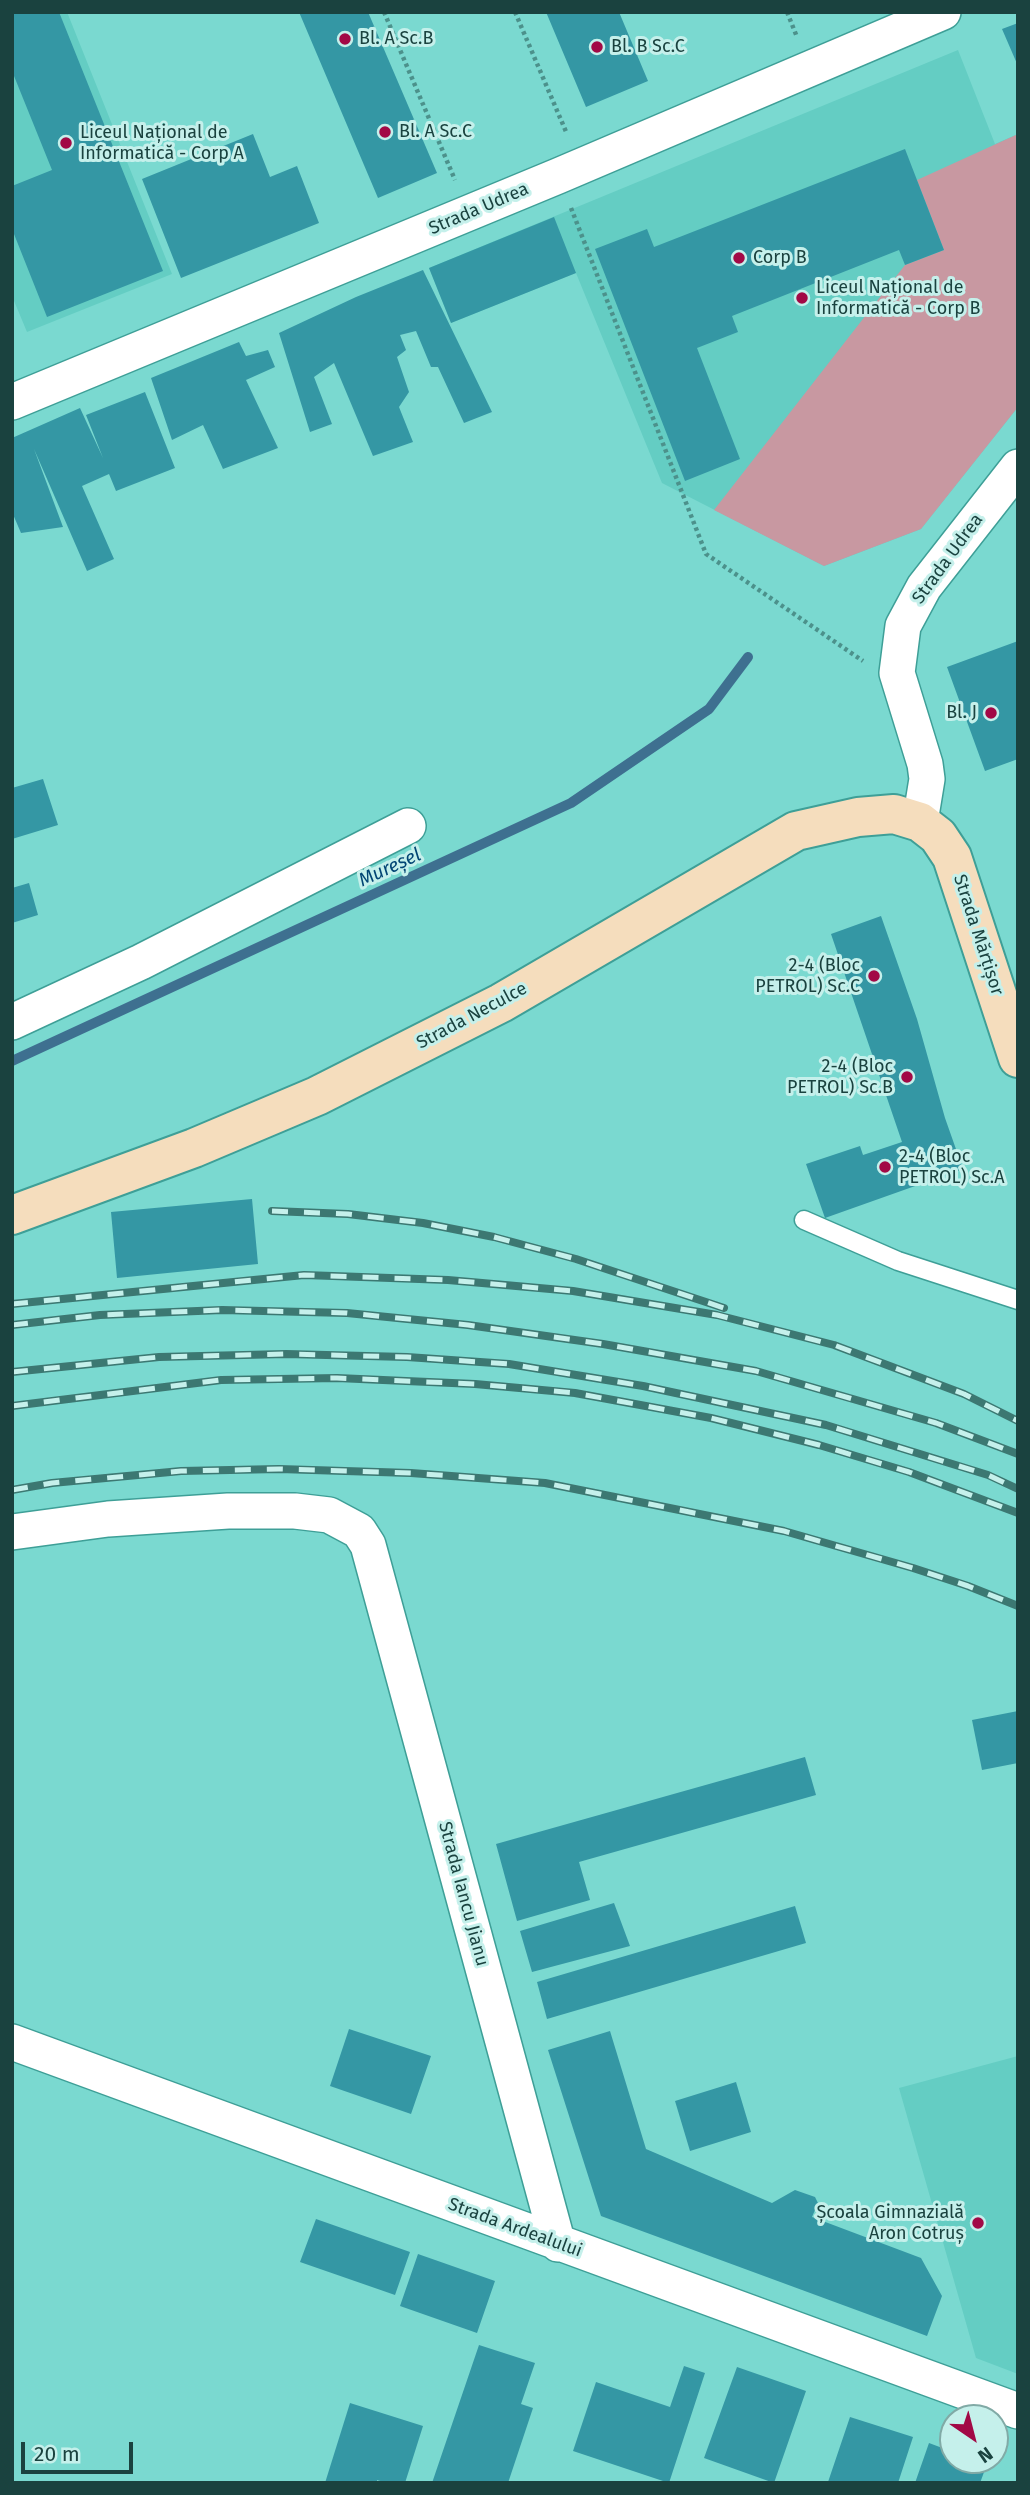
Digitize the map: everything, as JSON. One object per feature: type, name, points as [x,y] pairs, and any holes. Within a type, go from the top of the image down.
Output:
[{"type":"street","name":"Strada Udrea","points":[[12,402],[469,213],[943,12]]},
{"type":"street","name":"Strada Udrea","points":[[920,822],[927,779],[925,764],[897,673],[904,626],[924,587],[1018,467]]},
{"type":"street","name":"Strada Neculce","points":[[12,1215],[194,1147],[317,1096],[500,1003],[796,831],[858,817],[894,814],[920,822]]},
{"type":"street","name":"Strada Mărțișor","points":[[920,822],[938,836],[953,857],[1018,1058]]},
{"type":"street","points":[[12,1022],[141,962],[408,826]]},
{"type":"street","name":"Strada Iancu Jianu","points":[[12,1532],[108,1518],[228,1511],[295,1511],[329,1515],[359,1531],[368,1545],[558,2244]]},
{"type":"street","name":"Strada Ardealului","points":[[12,2042],[1018,2411]]},
{"type":"lane","points":[[804,1220],[898,1261],[1018,1300]]},
{"type":"path","points":[[384,12],[469,213]]},
{"type":"path","points":[[515,12],[706,554],[902,687]]},
{"type":"shaded area","name":"Liceul Național de Informatică - Corp A","points":[[12,12],[67,12],[172,274],[27,332],[12,296]]},
{"type":"shaded area","name":"Liceul Național de Informatică - Corp B","points":[[958,50],[995,144],[1018,134],[1018,407],[921,529],[824,566],[662,483],[576,273],[451,323],[429,268]]},
{"type":"shaded area","points":[[1018,134],[1018,407],[921,529],[824,566],[714,510],[905,265],[944,250],[917,180]]},
{"type":"shaded area","name":"Școala Gimnazială Aron Cotruș","points":[[1018,2056],[1018,2374],[976,2358],[899,2088]]},
{"type":"building","name":"Liceul Național de Informatică - Corp A","points":[[12,12],[59,12],[163,271],[47,317],[12,229],[12,186],[52,170],[12,71]]},
{"type":"building","name":"Bl. A Sc.C","points":[[299,12],[368,12],[437,173],[378,198]]},
{"type":"building","name":"Bl. B Sc.C","points":[[546,12],[619,12],[648,81],[586,107]]},
{"type":"building","points":[[1018,23],[1018,66],[1002,29]]},
{"type":"building","points":[[253,134],[270,177],[297,166],[319,223],[181,278],[142,179]]},
{"type":"building","name":"Corp B","points":[[905,149],[944,250],[905,265],[899,250],[732,316],[738,332],[697,348],[740,459],[685,481],[595,249],[647,229],[654,247]]},
{"type":"building","points":[[554,217],[576,273],[451,323],[429,268]]},
{"type":"building","points":[[423,270],[492,412],[464,423],[438,367],[431,367],[416,331],[400,335],[406,350],[397,357],[409,392],[399,407],[413,442],[373,456],[334,363],[314,377],[332,424],[310,432],[279,333],[356,297]]},
{"type":"building","points":[[239,342],[246,356],[268,350],[275,367],[246,380],[278,448],[223,469],[203,425],[172,440],[151,378]]},
{"type":"building","points":[[145,392],[175,468],[116,491],[109,474],[82,486],[114,559],[87,571],[34,449],[63,527],[21,533],[12,512],[12,438],[80,408],[103,458],[86,415]]},
{"type":"building","name":"Bl. J","points":[[1018,641],[1018,759],[985,771],[947,667]]},
{"type":"building","points":[[43,779],[58,825],[12,839],[12,788]]},
{"type":"building","points":[[29,883],[38,915],[12,923],[12,888]]},
{"type":"building","points":[[881,916],[917,1019],[945,1118],[963,1169],[825,1218],[806,1164],[860,1146],[863,1155],[902,1142],[831,934]]},
{"type":"building","points":[[252,1199],[258,1264],[117,1278],[111,1212]]},
{"type":"building","points":[[1018,1711],[1018,1763],[982,1770],[972,1720]]},
{"type":"building","points":[[805,1757],[816,1795],[579,1862],[590,1900],[517,1921],[496,1844]]},
{"type":"building","points":[[614,1903],[630,1946],[532,1972],[520,1931]]},
{"type":"building","points":[[795,1906],[806,1943],[547,2019],[537,1982]]},
{"type":"building","points":[[349,2029],[431,2056],[411,2114],[330,2086]]},
{"type":"building","points":[[610,2031],[646,2149],[772,2203],[795,2190],[815,2197],[818,2203],[812,2217],[921,2258],[942,2296],[927,2336],[601,2216],[548,2050]]},
{"type":"building","points":[[736,2082],[751,2132],[690,2151],[675,2101]]},
{"type":"building","points":[[316,2219],[410,2252],[395,2295],[300,2262]]},
{"type":"building","points":[[418,2254],[495,2281],[477,2333],[400,2306]]},
{"type":"building","points":[[479,2345],[535,2363],[521,2404],[533,2408],[508,2483],[432,2483]]},
{"type":"building","points":[[684,2366],[705,2373],[669,2483],[573,2451],[596,2382],[670,2407]]},
{"type":"building","points":[[737,2367],[806,2391],[774,2483],[704,2458]]},
{"type":"building","points":[[350,2403],[423,2426],[405,2483],[377,2480],[377,2483],[325,2483]]},
{"type":"building","points":[[850,2417],[913,2437],[898,2483],[828,2482]]},
{"type":"building","points":[[929,2443],[939,2447],[939,2474],[983,2474],[980,2483],[915,2483]]},
{"type":"waterway","name":"Mureșel","points":[[12,1061],[571,803],[709,709],[748,657]]},
{"type":"railway","points":[[272,1211],[348,1214],[423,1223],[494,1237],[576,1259],[724,1308]]},
{"type":"railway","points":[[12,1304],[304,1275],[448,1280],[573,1291],[717,1315],[834,1345],[964,1394],[1018,1421]]},
{"type":"railway","points":[[12,1325],[100,1315],[222,1310],[347,1313],[468,1325],[603,1344],[756,1371],[936,1423],[1018,1454]]},
{"type":"railway","points":[[12,1372],[159,1357],[286,1354],[407,1357],[509,1364],[643,1386],[826,1425],[988,1475],[1018,1489]]},
{"type":"railway","points":[[12,1406],[221,1380],[337,1378],[475,1384],[575,1393],[711,1418],[819,1445],[909,1472],[1018,1513]]},
{"type":"railway","points":[[12,1490],[52,1483],[181,1471],[279,1469],[411,1473],[545,1483],[784,1531],[913,1568],[1018,1606]]},
{"type":"place","name":"Bl. A Sc.B","points":[[345,39]]},
{"type":"place","name":"Bl. B Sc.C","points":[[597,47]]},
{"type":"place","name":"Bl. A Sc.C","points":[[385,132]]},
{"type":"place","name":"Liceul Național de Informatică - Corp A","points":[[66,143]]},
{"type":"place","name":"Corp B","points":[[739,258]]},
{"type":"place","name":"Liceul Național de Informatică - Corp B","points":[[802,298]]},
{"type":"place","name":"Bl. J","points":[[991,713]]},
{"type":"place","name":"2-4 (Bloc PETROL) Sc.C","points":[[874,976]]},
{"type":"place","name":"2-4 (Bloc PETROL) Sc.B","points":[[907,1077]]},
{"type":"place","name":"2-4 (Bloc PETROL) Sc.A","points":[[885,1167]]},
{"type":"place","name":"Școala Gimnazială Aron Cotruș","points":[[978,2223]]}]
